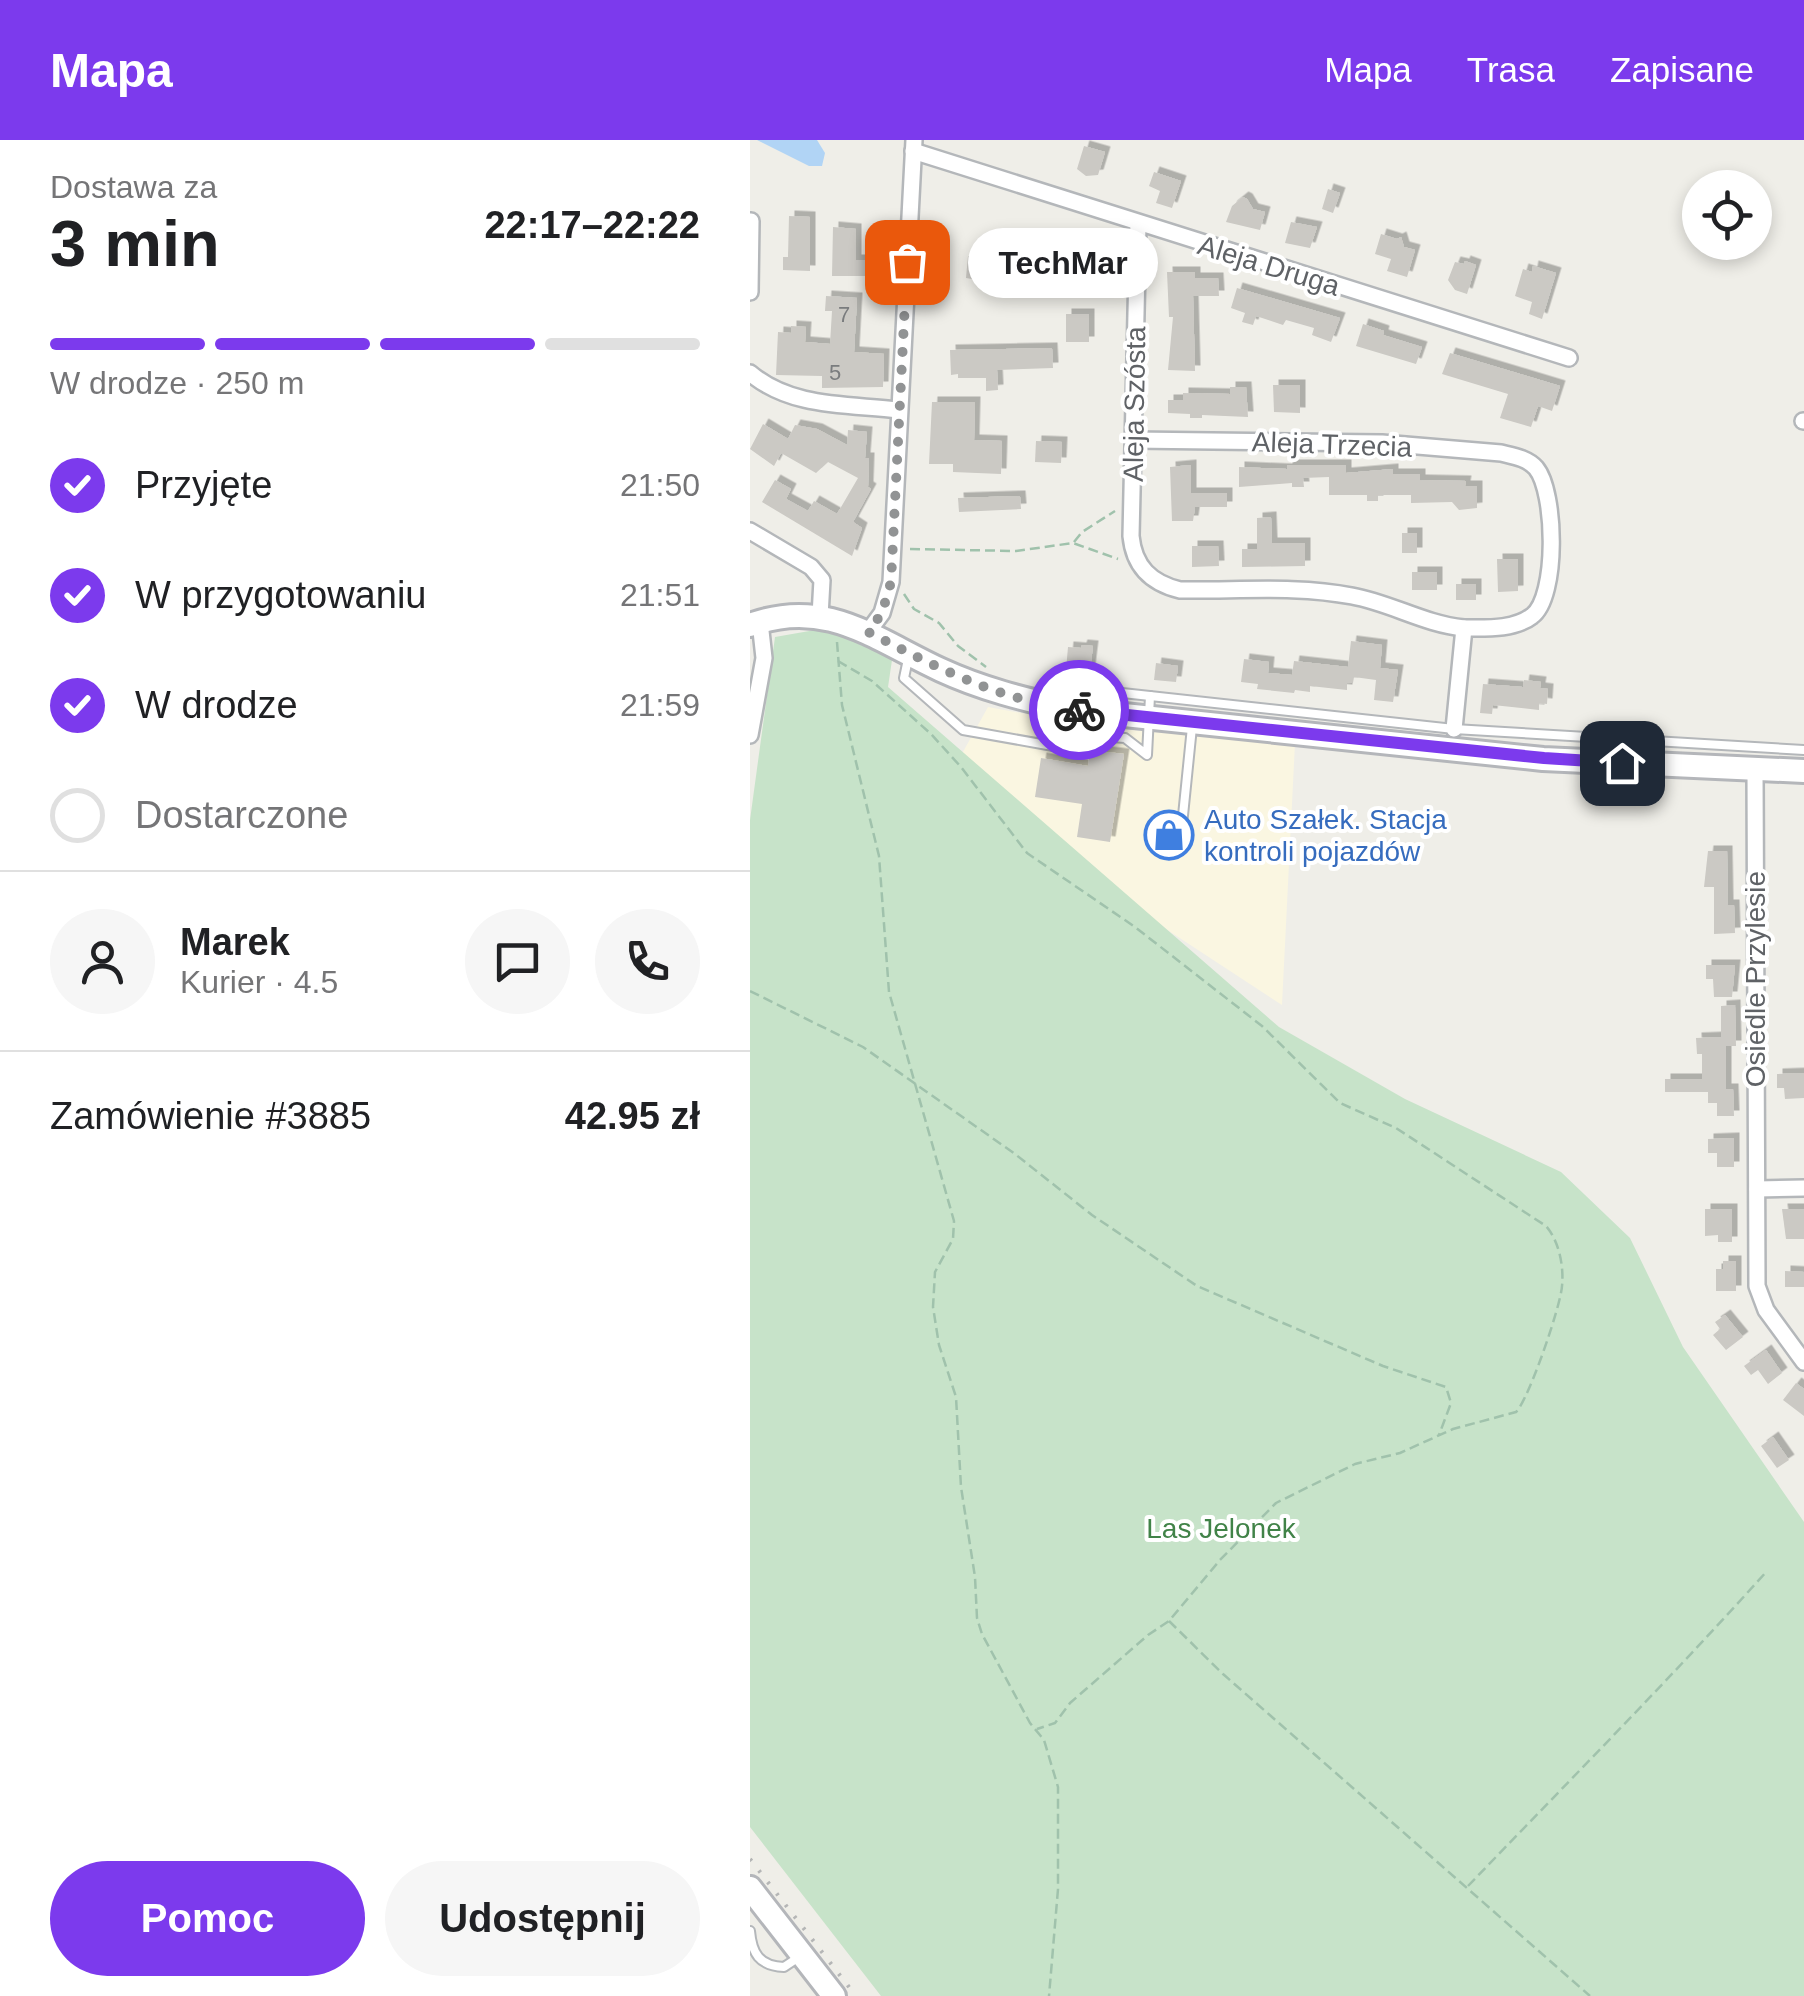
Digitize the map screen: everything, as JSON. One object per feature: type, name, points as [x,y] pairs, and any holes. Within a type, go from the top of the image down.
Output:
[{"type":"street","name":"Aleja Druga","points":[[913,146],[1138,224],[1569,358]]},
{"type":"street","points":[[868,632],[882,613],[891,582],[913,146]]},
{"type":"street","points":[[750,292],[751,222]]},
{"type":"street","name":"Aleja Szósta","points":[[1138,224],[1132,548],[1142,570],[1150,578],[1180,590],[1348,595],[1440,626],[1464,628]]},
{"type":"street","points":[[750,372],[780,393],[798,399],[898,410]]},
{"type":"street","name":"Aleja Trzecia","points":[[1133,440],[1382,443],[1501,453],[1529,462],[1542,477],[1549,495],[1550,579],[1545,598],[1535,615],[1527,620],[1491,628],[1464,628]]},
{"type":"street","points":[[750,531],[811,567],[822,580],[829,618]]},
{"type":"street","points":[[750,735],[764,658],[764,640],[755,624],[798,614],[829,618],[868,632],[1002,695],[1067,709],[1149,707],[1193,722],[1544,758],[1804,772]]},
{"type":"street","points":[[1454,729],[1464,628]]},
{"type":"street","name":"Osiedle Przylesie","points":[[1755,770],[1759,1297],[1804,1362]]},
{"type":"street","points":[[1757,1189],[1804,1188]]},
{"type":"street","points":[[750,1888],[750,1902]]},
{"type":"street","points":[[750,1888],[834,1996]]},
{"type":"lane","points":[[909,653],[904,678],[962,730],[1064,748],[1096,736],[1125,738],[1147,755],[1149,707]]},
{"type":"lane","points":[[1050,685],[1149,707],[1804,750]]},
{"type":"lane","points":[[1180,845],[1193,722]]},
{"type":"lane","points":[[750,1931],[752,1948],[764,1963],[784,1967],[802,1954]]},
{"type":"path","points":[[1073,543],[1094,523],[1132,500]]},
{"type":"path","points":[[904,548],[1003,552],[1073,543],[1129,563]]},
{"type":"path","points":[[900,588],[914,609],[939,623],[958,646],[995,672]]},
{"type":"path","points":[[829,618],[842,705],[879,856],[889,992],[954,1221],[953,1240],[935,1272],[933,1307],[939,1345],[956,1397],[961,1487],[976,1577],[977,1618],[1030,1723],[1037,1728],[1052,1760],[1058,1787],[1058,1889],[1049,1996]]},
{"type":"path","points":[[838,661],[872,681],[931,734],[1027,853],[1148,937],[1262,1026],[1340,1103],[1396,1128],[1546,1226],[1560,1256],[1562,1287],[1523,1405],[1516,1412],[1438,1436],[1400,1453],[1354,1464],[1276,1503],[1220,1560],[1169,1621],[1070,1703],[1055,1723],[1037,1728]]},
{"type":"path","points":[[750,991],[839,1033],[914,1082],[1092,1215],[1197,1286],[1382,1366],[1446,1387],[1451,1403],[1438,1436]]},
{"type":"path","points":[[1467,1888],[1686,1662],[1767,1571]]},
{"type":"path","points":[[1169,1621],[1223,1674],[1590,1996]]},
{"type":"shaded area","name":"Auto Szałek. Stacja kontroli pojazdów","points":[[988,707],[1105,728],[1295,743],[1282,1005],[1137,910],[959,759]]},
{"type":"green space","name":"Las Jelonek","points":[[838,626],[892,660],[888,687],[1279,1027],[1405,1099],[1561,1172],[1630,1238],[1683,1347],[1804,1522],[1804,1996],[881,1996],[750,1827],[750,820],[775,637]]},
{"type":"water","points":[[757,140],[817,140],[825,153],[822,166],[809,166]]},
{"type":"building","points":[[1084,146],[1105,152],[1098,175],[1086,176],[1077,169]]},
{"type":"building","points":[[1154,172],[1181,181],[1172,208],[1156,203],[1160,191],[1149,186]]},
{"type":"building","points":[[1328,189],[1340,193],[1333,213],[1322,209]]},
{"type":"building","points":[[1243,197],[1253,209],[1265,212],[1260,230],[1226,222],[1232,206]]},
{"type":"building","points":[[789,216],[810,217],[810,271],[783,270],[783,257],[788,257]]},
{"type":"building","points":[[1291,222],[1317,227],[1310,248],[1285,243]]},
{"type":"building","points":[[833,227],[856,229],[856,260],[876,260],[876,276],[832,276]]},
{"type":"building","points":[[1381,234],[1401,237],[1404,247],[1415,250],[1407,277],[1387,271],[1391,259],[1375,254]]},
{"type":"building","points":[[968,256],[997,258],[995,283],[966,278]]},
{"type":"building","points":[[1083,260],[1104,260],[1101,295],[1085,295]]},
{"type":"building","points":[[1455,262],[1476,265],[1467,294],[1455,290],[1448,280]]},
{"type":"building","points":[[1533,266],[1556,273],[1542,319],[1529,314],[1532,302],[1515,296],[1523,269],[1532,272]]},
{"type":"building","points":[[1167,272],[1195,272],[1195,278],[1218,278],[1219,296],[1193,296],[1195,371],[1168,370],[1173,317],[1169,317]]},
{"type":"building","points":[[1028,276],[1051,277],[1051,296],[1027,295]]},
{"type":"building","points":[[1237,288],[1340,318],[1331,342],[1312,335],[1314,328],[1286,320],[1283,325],[1256,316],[1253,325],[1242,322],[1245,313],[1231,308]]},
{"type":"building","points":[[826,296],[857,298],[854,352],[884,354],[883,387],[822,388],[822,376],[776,375],[778,332],[791,333],[791,326],[806,327],[805,342],[830,344],[832,311],[825,311]]},
{"type":"building","points":[[1066,314],[1089,314],[1089,342],[1066,342]]},
{"type":"building","points":[[1363,324],[1422,347],[1416,364],[1356,346]]},
{"type":"building","points":[[1052,348],[1053,368],[997,370],[998,390],[986,391],[986,378],[951,375],[950,350]]},
{"type":"building","points":[[1450,353],[1560,386],[1552,411],[1538,406],[1531,427],[1500,418],[1508,394],[1442,374]]},
{"type":"building","points":[[1273,385],[1300,385],[1300,413],[1274,412]]},
{"type":"building","points":[[1230,387],[1246,387],[1248,417],[1190,418],[1190,414],[1168,413],[1168,400],[1183,400],[1183,393],[1230,394]]},
{"type":"building","points":[[932,402],[975,402],[974,440],[1002,441],[1001,474],[953,472],[953,464],[929,464]]},
{"type":"building","points":[[763,424],[788,439],[795,425],[817,429],[847,445],[848,430],[867,432],[865,458],[869,458],[871,489],[853,522],[862,528],[852,556],[762,502],[775,480],[791,489],[786,499],[808,511],[814,501],[837,514],[858,478],[828,462],[816,473],[781,453],[774,466],[750,449]]},
{"type":"building","points":[[1036,441],[1062,442],[1061,463],[1035,462]]},
{"type":"building","points":[[1191,465],[1191,493],[1227,493],[1227,507],[1195,507],[1193,521],[1172,521],[1170,467]]},
{"type":"building","points":[[1287,465],[1346,465],[1346,473],[1393,469],[1393,474],[1420,474],[1420,480],[1466,481],[1465,486],[1477,486],[1477,508],[1459,510],[1452,502],[1411,503],[1411,495],[1378,495],[1378,501],[1367,501],[1367,495],[1329,495],[1329,477],[1303,478],[1304,487],[1292,487],[1292,483],[1239,487],[1239,467],[1287,469]]},
{"type":"building","points":[[1020,496],[1021,509],[959,512],[958,498]]},
{"type":"building","points":[[1271,517],[1272,543],[1305,543],[1305,566],[1242,567],[1242,549],[1257,549],[1257,518]]},
{"type":"building","points":[[1402,533],[1417,533],[1417,553],[1402,553]]},
{"type":"building","points":[[1192,546],[1218,546],[1219,566],[1192,567]]},
{"type":"building","points":[[1497,559],[1518,559],[1518,591],[1498,592]]},
{"type":"building","points":[[1412,572],[1437,572],[1437,590],[1412,590]]},
{"type":"building","points":[[1456,584],[1476,584],[1476,600],[1456,600]]},
{"type":"building","points":[[1351,641],[1382,645],[1380,668],[1398,670],[1393,702],[1374,700],[1376,680],[1354,677],[1353,683],[1347,683],[1347,690],[1310,686],[1310,692],[1294,693],[1257,689],[1258,684],[1241,682],[1244,659],[1269,662],[1268,673],[1292,675],[1294,661],[1348,667]]},
{"type":"building","points":[[1093,646],[1090,670],[1066,670],[1068,647]]},
{"type":"building","points":[[1156,663],[1178,666],[1176,682],[1154,680]]},
{"type":"building","points":[[1524,680],[1541,682],[1540,688],[1548,689],[1547,704],[1539,703],[1539,710],[1493,705],[1492,714],[1480,713],[1483,684],[1523,687]]},
{"type":"building","points":[[1090,750],[1124,754],[1110,842],[1077,837],[1082,804],[1035,797],[1041,758],[1088,766]]},
{"type":"building","points":[[1708,851],[1727,851],[1728,905],[1734,905],[1735,933],[1714,934],[1714,887],[1704,887]]},
{"type":"building","points":[[1706,965],[1735,965],[1732,997],[1714,997],[1713,979],[1706,979]]},
{"type":"building","points":[[1735,1005],[1736,1046],[1726,1046],[1726,1089],[1733,1089],[1734,1116],[1717,1116],[1717,1103],[1708,1103],[1708,1092],[1665,1092],[1665,1079],[1702,1079],[1702,1054],[1697,1054],[1696,1038],[1721,1037],[1721,1006]]},
{"type":"building","points":[[1804,1073],[1804,1098],[1785,1099],[1784,1088],[1777,1088],[1777,1074]]},
{"type":"building","points":[[1734,1138],[1734,1167],[1717,1167],[1717,1153],[1708,1153],[1708,1139]]},
{"type":"building","points":[[1705,1209],[1732,1209],[1732,1242],[1718,1242],[1718,1235],[1705,1236]]},
{"type":"building","points":[[1782,1209],[1804,1209],[1804,1239],[1786,1239]]},
{"type":"building","points":[[1723,1261],[1736,1261],[1736,1291],[1716,1291],[1716,1269],[1723,1269]]},
{"type":"building","points":[[1785,1271],[1804,1272],[1804,1287],[1785,1287]]},
{"type":"building","points":[[1725,1315],[1743,1337],[1726,1350],[1713,1335],[1720,1329],[1715,1322]]},
{"type":"building","points":[[1766,1350],[1782,1373],[1768,1384],[1758,1370],[1751,1375],[1744,1366]]},
{"type":"building","points":[[1796,1383],[1804,1389],[1804,1416],[1783,1400]]},
{"type":"building","points":[[1773,1437],[1789,1460],[1777,1468],[1761,1446]]},
{"type":"railway","points":[[750,1859],[856,1996]]},
{"type":"way so far","points":[[907,262],[891,582],[882,613],[868,632],[1002,695],[1079,710]]},
{"type":"place","name":"TechMar","points":[[907,262]]},
{"type":"place","name":"Auto Szałek. Stacja kontroli pojazdów","points":[[1169,835]]},
{"type":"route","points":[[1079,710],[1622,763]]}]
